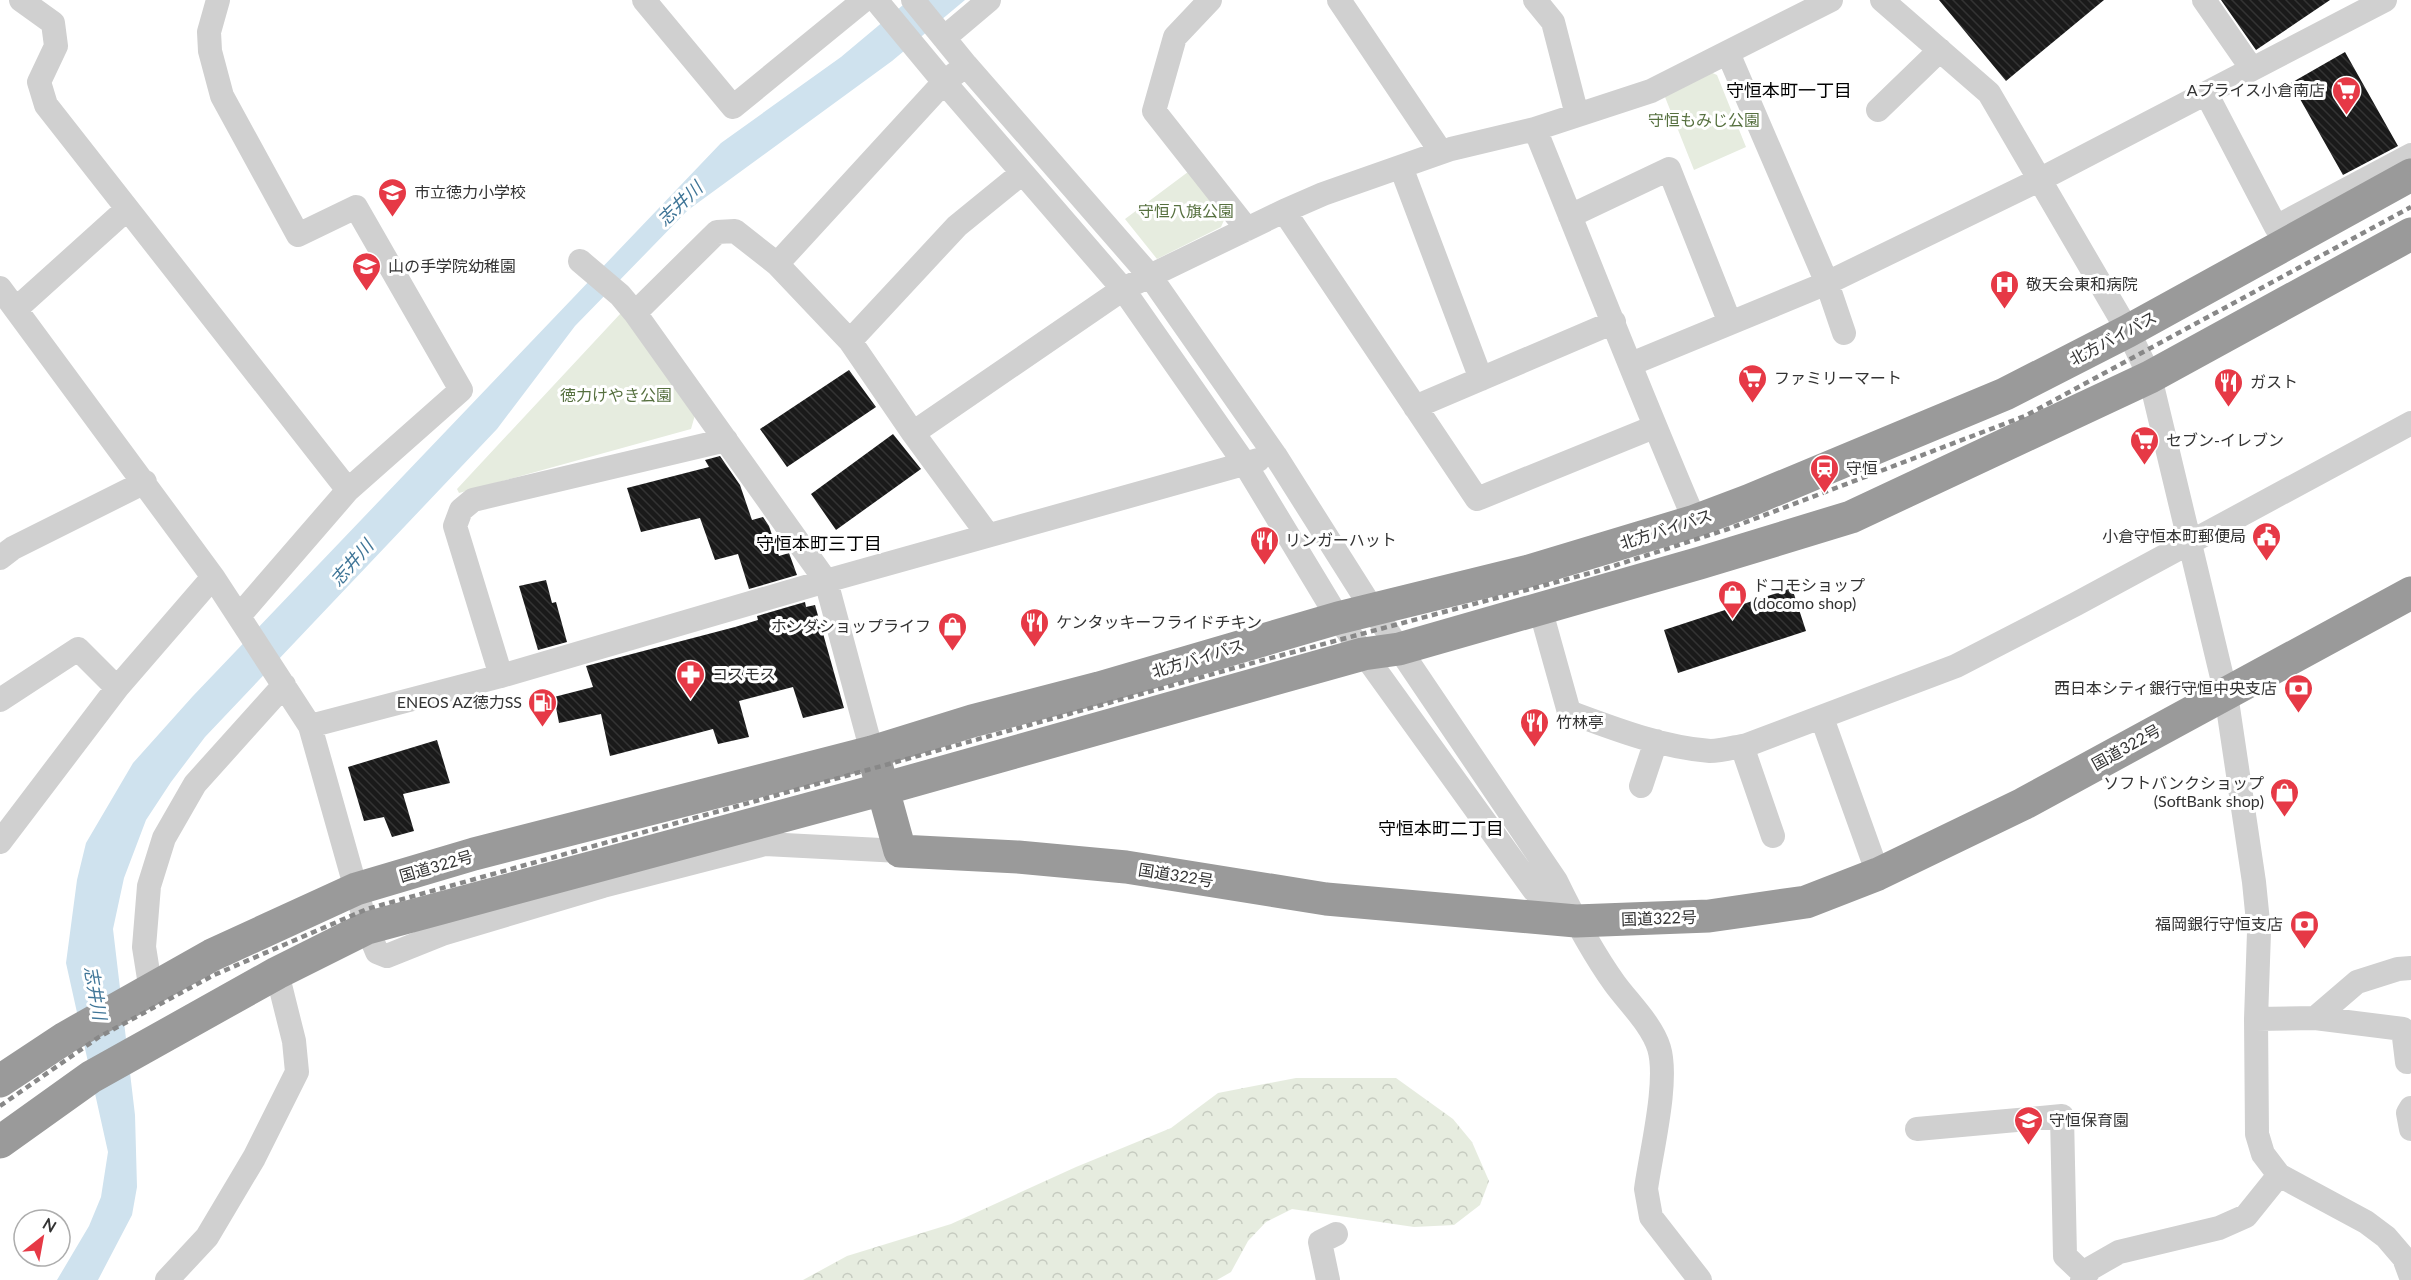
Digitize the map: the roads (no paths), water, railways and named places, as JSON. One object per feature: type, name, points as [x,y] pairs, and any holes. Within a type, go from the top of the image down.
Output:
[{"type":"highway","name":"北方バイパス","points":[[872,752],[972,721],[1099,688],[1338,618],[1529,571],[1695,521],[2005,394],[2128,331],[2411,176]]},
{"type":"highway","points":[[0,1142],[91,1077],[277,973],[367,928],[883,789],[1363,654],[1399,649],[1700,563],[1851,517],[2150,376],[2411,234]]},
{"type":"highway","name":"国道322号","points":[[900,851],[1018,857],[1126,867],[1326,899],[1576,921],[1709,916],[1806,902],[1878,874],[2023,804],[2411,593]]},
{"type":"highway","points":[[872,752],[900,851]]},
{"type":"highway","name":"国道322号","points":[[0,1082],[65,1038],[212,955],[356,889],[474,854],[872,752]]},
{"type":"street","points":[[21,0],[52,23],[56,46],[39,82],[46,105],[348,490]]},
{"type":"street","points":[[218,0],[209,32],[210,51],[222,96],[298,235],[356,207],[461,390],[348,490],[239,616]]},
{"type":"street","points":[[644,0],[733,107],[874,3],[919,52],[1123,290],[1245,464],[1338,618],[1363,654],[1534,890],[1576,921]]},
{"type":"street","points":[[913,0],[966,65],[1150,276],[1275,455],[1373,610],[1556,881],[1576,921],[1615,984],[1639,1013],[1659,1047],[1663,1077],[1646,1196],[1651,1216],[1700,1280]]},
{"type":"street","points":[[941,34],[989,0]]},
{"type":"street","points":[[1339,0],[1441,152]]},
{"type":"street","points":[[1535,0],[1553,22],[1577,115]]},
{"type":"street","points":[[913,433],[1123,290],[1284,211],[1323,194],[1441,152],[1535,129],[1651,92],[1832,0]]},
{"type":"street","points":[[1882,0],[1989,93],[2128,331],[2150,376],[2226,694],[2254,882],[2259,932],[2256,1020],[2257,1134],[2263,1154],[2279,1175],[2366,1222],[2386,1237],[2409,1261]]},
{"type":"street","points":[[2204,0],[2252,69]]},
{"type":"street","points":[[1631,364],[1827,283],[2041,179],[2252,69],[2354,7],[2385,0]]},
{"type":"street","points":[[1208,1],[1175,37],[1154,111],[1247,229]]},
{"type":"street","points":[[1878,110],[1940,50]]},
{"type":"street","points":[[1728,53],[1827,283],[1844,333]]},
{"type":"street","points":[[777,264],[944,82],[966,65]]},
{"type":"street","points":[[2206,93],[2276,227],[2411,155]]},
{"type":"street","points":[[1535,129],[1631,364],[1654,427],[1695,521]]},
{"type":"street","points":[[1401,167],[1481,379]]},
{"type":"street","points":[[1570,216],[1669,170],[1730,323]]},
{"type":"street","points":[[850,341],[957,226],[1022,173]]},
{"type":"street","points":[[16,309],[127,209]]},
{"type":"street","points":[[1284,211],[1477,499],[1654,427]]},
{"type":"street","points":[[628,304],[717,232],[735,231],[777,264],[850,341],[913,433],[988,535]]},
{"type":"street","points":[[585,266],[628,304],[826,581],[872,752]]},
{"type":"street","points":[[0,288],[213,577],[310,726],[367,928],[377,952],[387,956],[442,934],[603,886],[765,844],[900,851]]},
{"type":"street","points":[[1415,407],[1614,322]]},
{"type":"street","points":[[1540,608],[1569,712],[1639,738],[1712,751],[1742,746],[1956,666],[2411,423]]},
{"type":"street","points":[[501,676],[455,526],[461,510],[473,500],[726,440]]},
{"type":"street","points":[[310,726],[501,676],[826,581],[1275,455]]},
{"type":"street","points":[[4,545],[145,482]]},
{"type":"street","points":[[0,842],[117,688],[213,577]]},
{"type":"street","points":[[0,700],[78,649],[117,688]]},
{"type":"street","points":[[138,998],[149,886],[164,838],[195,784],[281,681]]},
{"type":"street","points":[[1822,718],[1878,874]]},
{"type":"street","points":[[1641,786],[1656,741]]},
{"type":"street","points":[[1742,746],[1773,836]]},
{"type":"street","points":[[2315,1018],[2356,982],[2398,969],[2411,968]]},
{"type":"street","points":[[167,1280],[207,1237],[254,1158],[297,1072],[294,1041],[277,973]]},
{"type":"street","points":[[2256,1020],[2315,1018],[2403,1029],[2407,1062],[2411,1061]]},
{"type":"street","points":[[2411,1108],[2408,1113],[2411,1129]]},
{"type":"street","points":[[1917,1129],[2062,1116],[2066,1256],[2084,1278],[2091,1268],[2119,1252],[2219,1228],[2246,1216],[2279,1175]]},
{"type":"street","points":[[1328,1280],[1320,1242],[1336,1234]]},
{"type":"water","name":"志井川","points":[[909,0],[965,0],[892,61],[688,210],[575,326],[497,429],[205,737],[146,820],[124,878],[113,929],[135,1115],[137,1187],[132,1215],[98,1280],[57,1280],[64,1268],[72,1268],[72,1255],[89,1226],[101,1197],[108,1152],[66,963],[77,880],[86,843],[133,763],[193,696],[721,143],[841,57]]},
{"type":"railway","points":[[0,1106],[99,1037],[214,975],[367,909],[1256,662],[1598,571],[1728,529],[2025,416],[2411,207]]},
{"type":"place","name":"Aプライス小倉南店","points":[[2346,116]]},
{"type":"place","name":"市立徳力小学校","points":[[393,218]]},
{"type":"place","name":"山の手学院幼稚園","points":[[367,292]]},
{"type":"place","name":"敬天会東和病院","points":[[2005,310]]},
{"type":"place","name":"ファミリーマート","points":[[1753,404]]},
{"type":"place","name":"ガスト","points":[[2229,408]]},
{"type":"place","name":"セブン-イレブン","points":[[2145,466]]},
{"type":"place","name":"守恒","points":[[1825,494]]},
{"type":"place","name":"小倉守恒本町郵便局","points":[[2267,562]]},
{"type":"place","name":"リンガーハット","points":[[1264,566]]},
{"type":"place","name":"ドコモショップ (docomo shop)","points":[[1732,620]]},
{"type":"place","name":"ケンタッキーフライドチキン","points":[[1035,648]]},
{"type":"place","name":"ホンダショップライフ","points":[[952,652]]},
{"type":"place","name":"コスモス","points":[[691,700]]},
{"type":"place","name":"西日本シティ銀行守恒中央支店","points":[[2298,714]]},
{"type":"place","name":"ENEOS AZ徳力SS","points":[[543,728]]},
{"type":"place","name":"竹林亭","points":[[1535,748]]},
{"type":"place","name":"ソフトバンクショップ (SoftBank shop)","points":[[2285,818]]},
{"type":"place","name":"福岡銀行守恒支店","points":[[2304,950]]},
{"type":"place","name":"守恒保育園","points":[[2028,1146]]},
{"type":"district","name":"守恒本町一丁目","points":[[1789,91]]},
{"type":"district","name":"守恒本町三丁目","points":[[819,544]]},
{"type":"district","name":"守恒本町二丁目","points":[[1441,829]]},
{"type":"park label","name":"守恒もみじ公園","points":[[1704,120]]},
{"type":"park label","name":"守恒八旗公園","points":[[1186,211]]},
{"type":"park label","name":"徳力けやき公園","points":[[616,395]]}]
